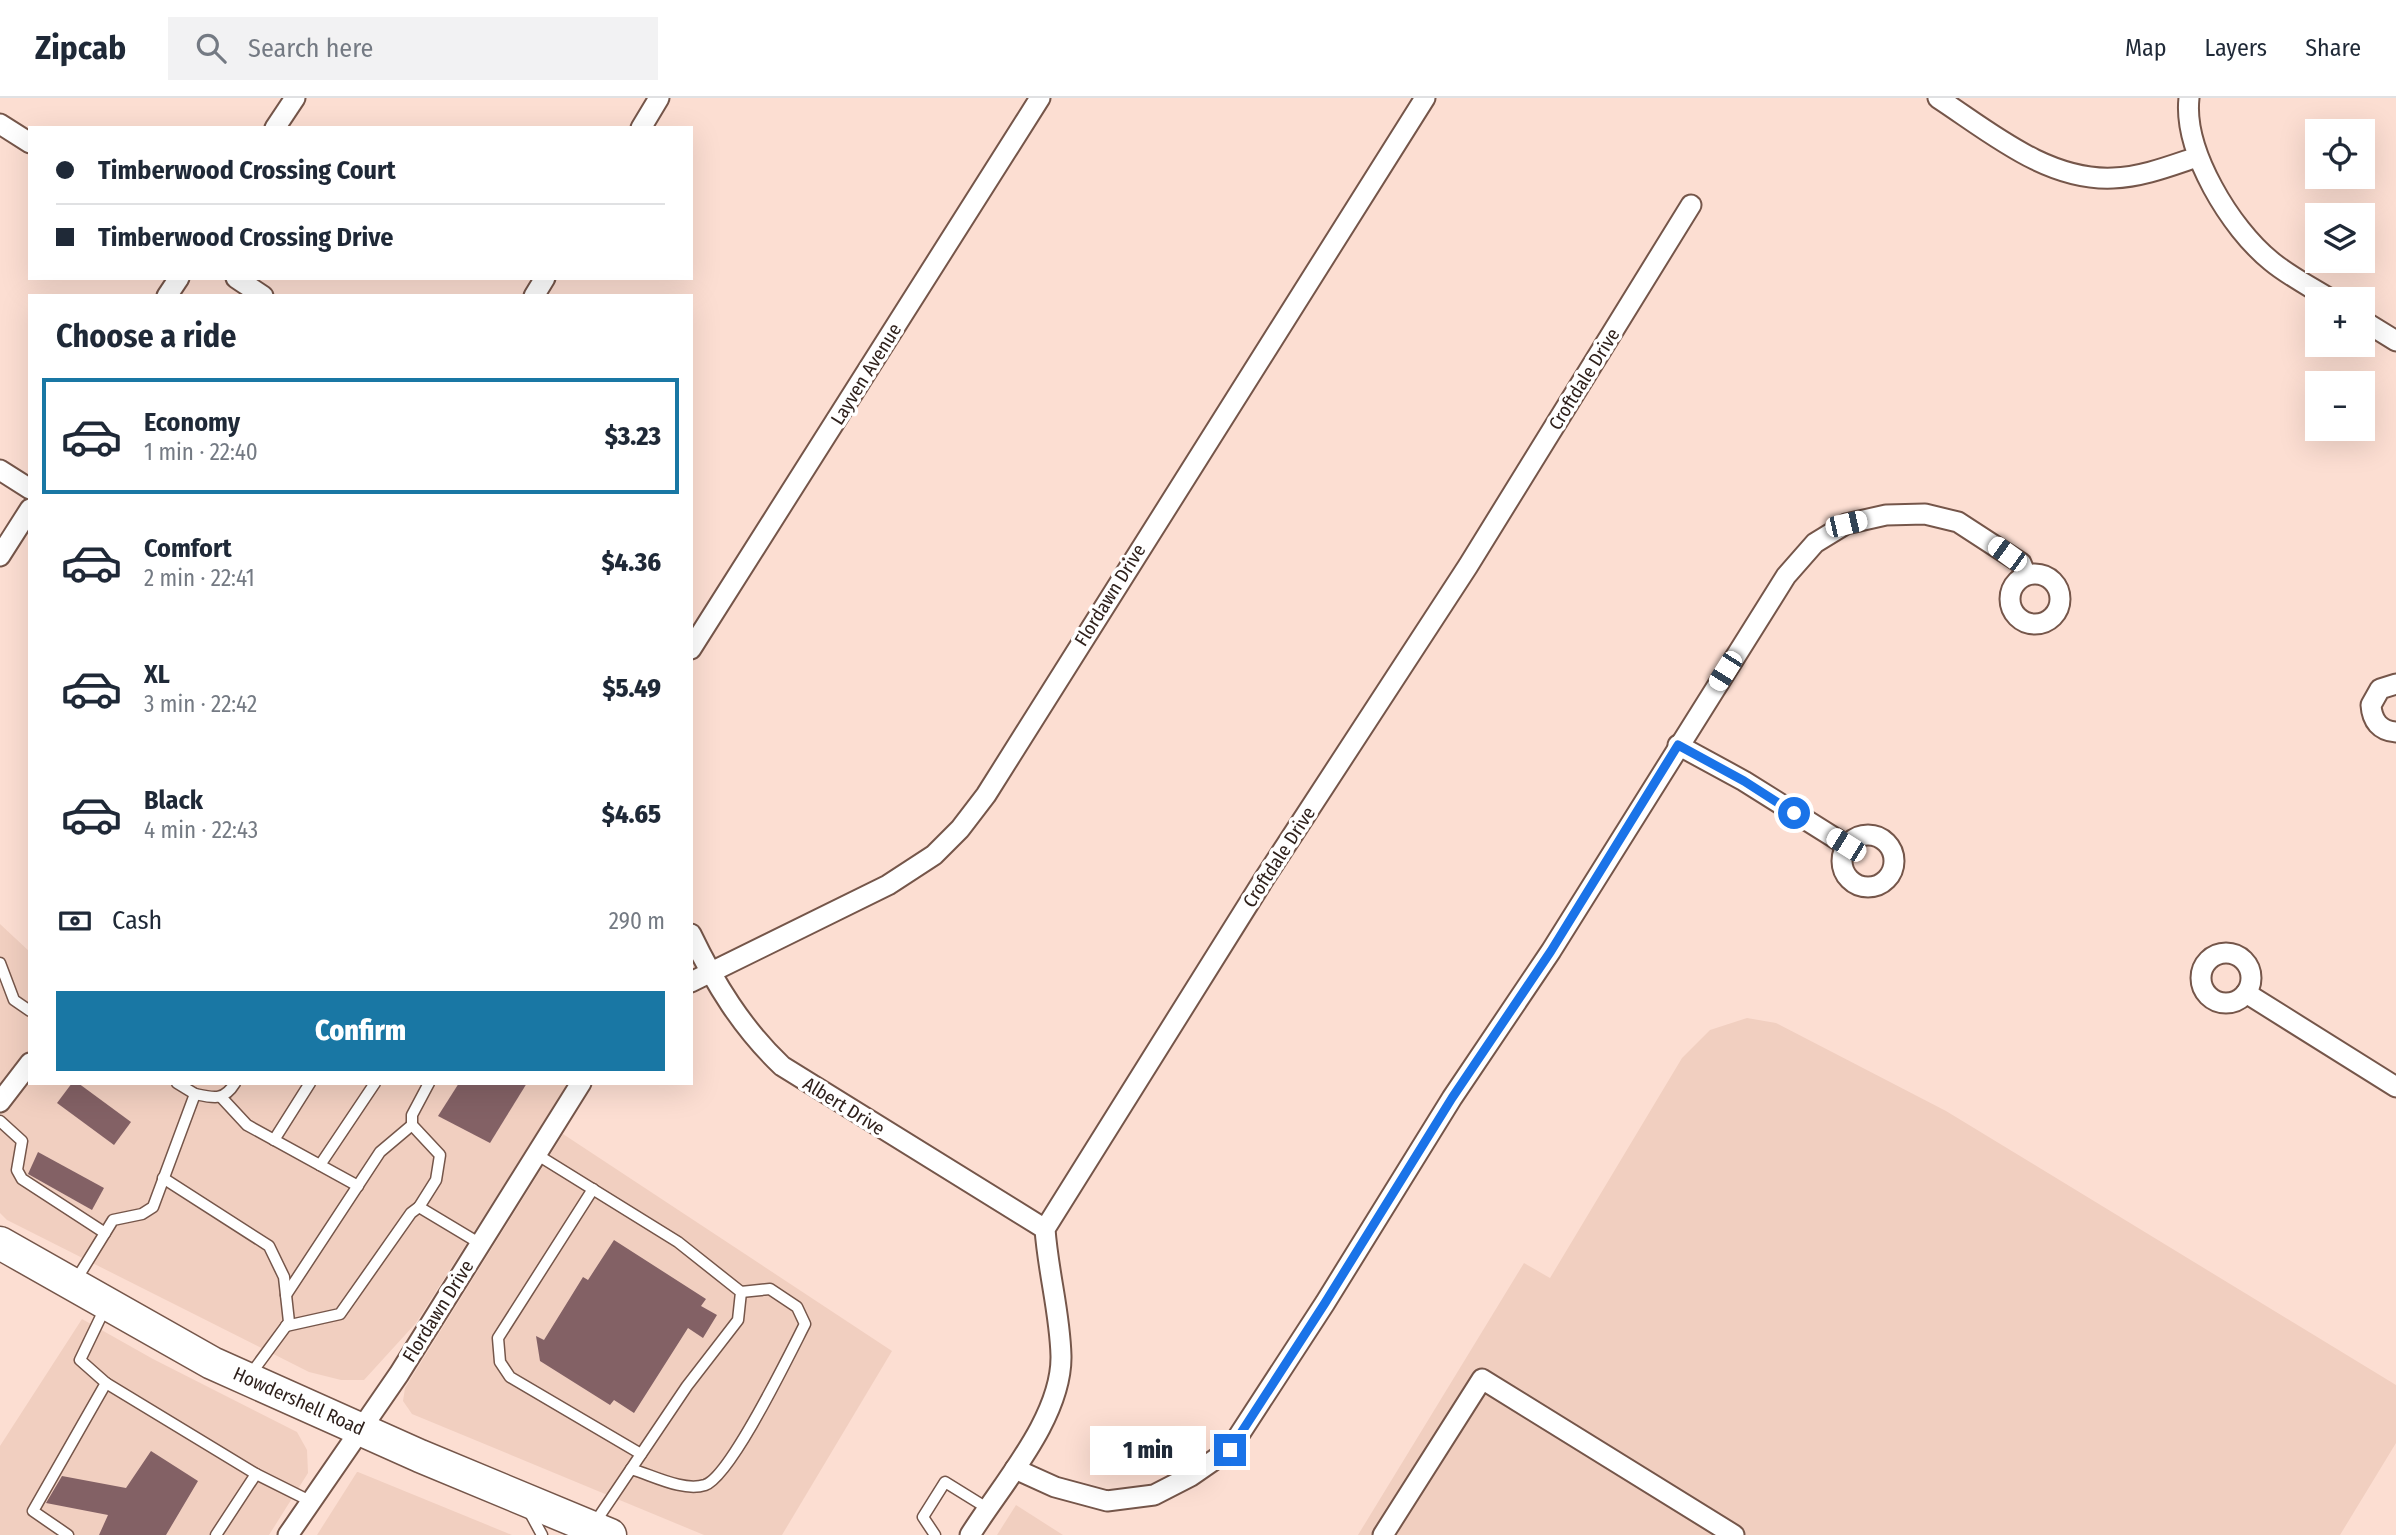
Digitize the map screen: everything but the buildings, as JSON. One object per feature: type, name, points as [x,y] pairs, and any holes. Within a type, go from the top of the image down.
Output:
[{"type":"main road","name":"Howdershell Road","points":[[0,1243],[212,1363],[601,1531]]},
{"type":"street","points":[[276,126],[295,98]]},
{"type":"street","points":[[641,126],[659,98]]},
{"type":"street","name":"Layven Avenue","points":[[693,646],[1040,98]]},
{"type":"street","name":"Flordawn Drive","points":[[693,981],[887,885],[934,855],[960,829],[986,795],[1425,98]]},
{"type":"street","points":[[1938,98],[2045,165],[2081,175],[2112,178],[2154,172],[2197,157]]},
{"type":"street","points":[[2189,98],[2197,157],[2242,234],[2272,262],[2311,287]]},
{"type":"street","points":[[0,124],[28,142]]},
{"type":"street","name":"Croftdale Drive","points":[[1045,1229],[1264,879],[1468,566],[1692,205]]},
{"type":"street","points":[[239,280],[260,294]]},
{"type":"street","points":[[2375,328],[2396,341]]},
{"type":"street","points":[[0,470],[28,488]]},
{"type":"street","points":[[0,555],[28,512]]},
{"type":"street","points":[[1015,1469],[1055,1487],[1107,1501],[1154,1495],[1191,1476],[1230,1450],[1332,1293],[1452,1098],[1551,951],[1786,576],[1815,543],[1846,524],[1886,514],[1925,514],[1958,522],[2021,563],[2026,575]]},
{"type":"street","points":[[2396,684],[2380,689],[2371,705],[2376,723],[2383,730],[2396,732]]},
{"type":"street","points":[[1678,745],[1744,781],[1846,845]]},
{"type":"street","name":"Albert Drive","points":[[693,938],[710,972],[756,1042],[782,1066],[1045,1229]]},
{"type":"street","points":[[2246,993],[2396,1087]]},
{"type":"street","points":[[0,1102],[28,1066]]},
{"type":"street","name":"Flordawn Drive","points":[[288,1535],[359,1428],[399,1374],[580,1085]]},
{"type":"street","points":[[970,1535],[1040,1427],[1056,1390],[1061,1359],[1058,1317],[1047,1265],[1045,1229]]},
{"type":"street","points":[[1383,1535],[1482,1379],[1734,1535]]},
{"type":"lane","points":[[0,963],[2,979],[14,1000],[28,1010]]},
{"type":"lane","points":[[180,1085],[195,1094],[221,1097],[228,1094],[234,1085]]},
{"type":"lane","points":[[274,1140],[309,1085]]},
{"type":"lane","points":[[320,1165],[374,1085]]},
{"type":"lane","points":[[286,1326],[340,1314],[436,1180],[440,1155],[412,1125],[412,1115],[428,1085]]},
{"type":"lane","points":[[73,1284],[113,1220],[142,1214],[153,1207],[195,1094]]},
{"type":"lane","points":[[221,1097],[247,1125],[358,1186]]},
{"type":"lane","points":[[0,1121],[22,1141],[17,1170],[22,1180],[105,1233]]},
{"type":"lane","points":[[286,1295],[380,1152],[412,1125]]},
{"type":"lane","points":[[536,1154],[678,1242],[741,1292],[770,1289],[797,1307],[805,1324],[722,1472],[706,1485],[684,1486],[631,1469]]},
{"type":"lane","points":[[163,1178],[269,1246],[284,1277],[289,1322],[247,1378]]},
{"type":"lane","points":[[593,1189],[498,1338],[500,1362],[510,1377],[641,1454]]},
{"type":"lane","points":[[419,1207],[479,1243]]},
{"type":"lane","points":[[601,1531],[631,1469],[687,1386],[738,1320],[741,1292]]},
{"type":"lane","points":[[107,1304],[80,1360],[106,1383],[256,1474],[310,1501]]},
{"type":"lane","points":[[68,1535],[33,1511],[106,1383]]},
{"type":"lane","points":[[216,1535],[256,1474]]},
{"type":"lane","points":[[935,1535],[923,1517],[945,1482],[987,1508]]},
{"type":"lane","points":[[523,1498],[542,1535]]},
{"type":"shaded area","points":[[0,924],[28,950],[28,1085],[567,1085],[416,1323],[364,1380],[341,1380],[309,1372],[7,1220],[0,1213]]},
{"type":"shaded area","points":[[1747,1018],[1776,1023],[1946,1111],[2396,1385],[2396,1443],[2340,1535],[1358,1535],[1524,1263],[1550,1278],[1682,1058],[1710,1030]]},
{"type":"shaded area","points":[[563,1134],[892,1351],[782,1535],[704,1535],[412,1414],[403,1401],[405,1388]]},
{"type":"shaded area","points":[[82,1319],[153,1359],[297,1432],[307,1450],[308,1473],[269,1535],[0,1535],[0,1446]]},
{"type":"shaded area","points":[[358,1472],[512,1535],[317,1535]]},
{"type":"shaded area","points":[[1016,1505],[1063,1535],[997,1535]]},
{"type":"route","points":[[1230,1450],[1452,1098],[1551,951],[1678,745],[1744,781],[1794,813]]}]
